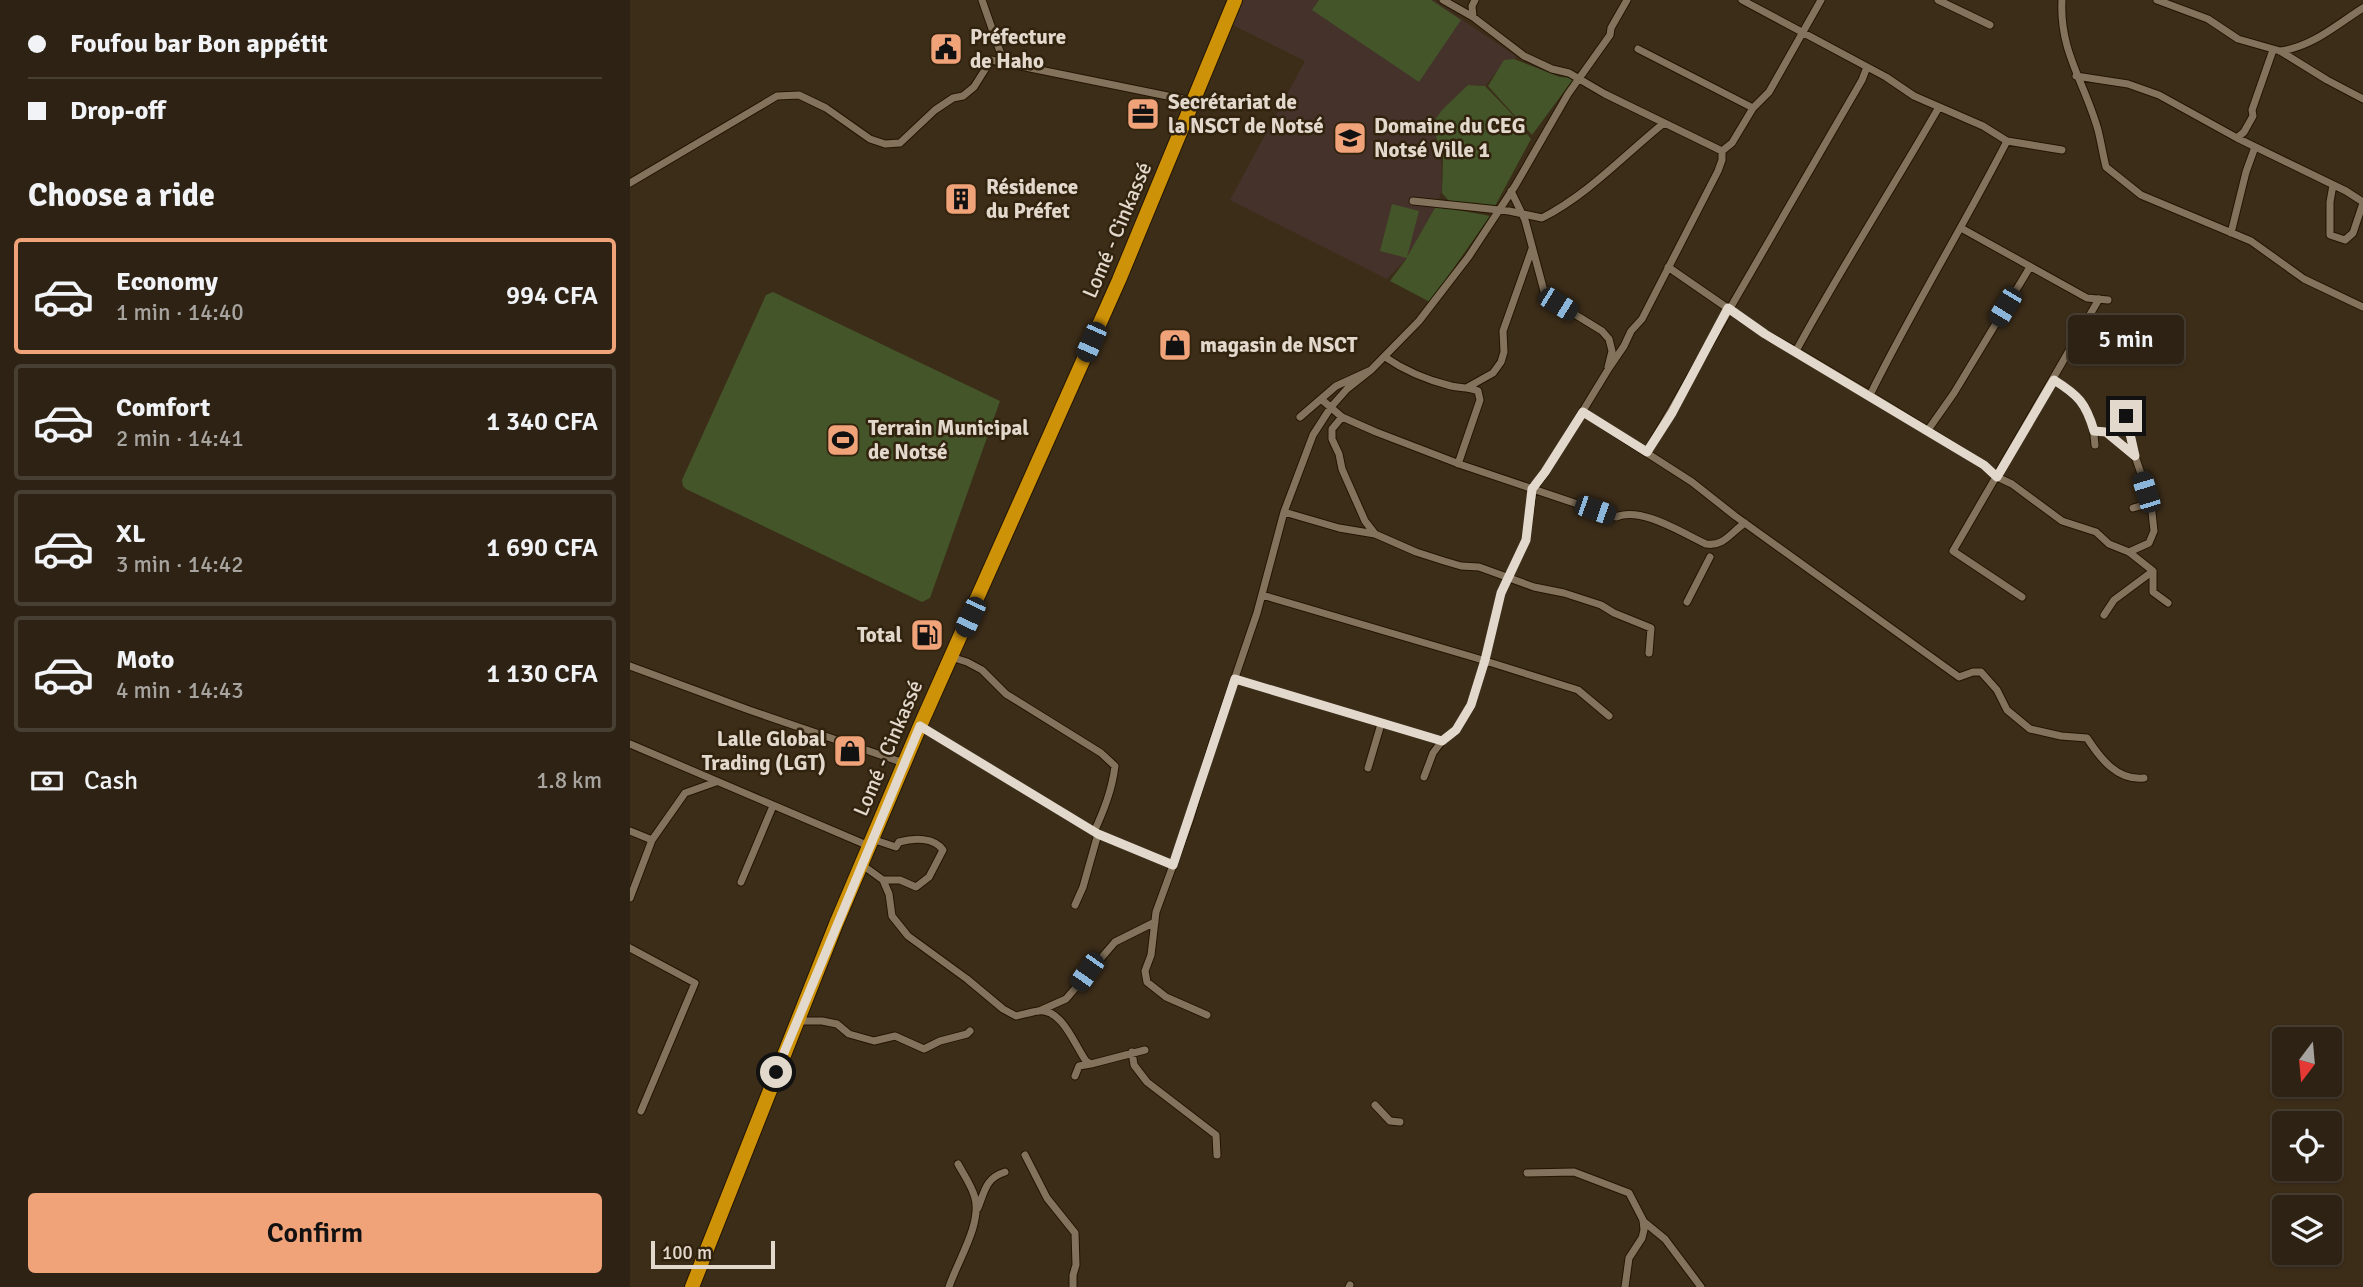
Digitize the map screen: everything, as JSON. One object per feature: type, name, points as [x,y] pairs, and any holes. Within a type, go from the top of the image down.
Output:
[{"type":"highway","name":"Lomé - Cinkassé","points":[[692,1287],[861,864],[1102,317],[1235,0]]},
{"type":"street","points":[[983,0],[1003,62]]},
{"type":"street","points":[[1443,0],[1473,17],[1524,56],[1579,78],[1722,151]]},
{"type":"street","points":[[1473,17],[1472,6],[1475,0]]},
{"type":"street","points":[[1207,1015],[1166,997],[1147,982],[1146,971],[1155,922],[1262,595],[1284,512],[1313,435],[1331,407],[1385,357],[1441,294],[1511,191],[1579,78],[1610,35],[1611,28],[1627,0]]},
{"type":"street","points":[[1742,0],[1867,67],[1914,96],[1983,126],[2007,141],[2062,150]]},
{"type":"street","points":[[1722,151],[1732,143],[1753,108],[1769,92],[1821,0]]},
{"type":"street","points":[[1938,0],[1990,25]]},
{"type":"street","points":[[2062,0],[2061,24],[2076,76],[2097,128],[2106,167],[2141,195],[2251,241],[2304,279],[2363,307]]},
{"type":"street","points":[[2157,0],[2208,19],[2238,39],[2276,50],[2363,99]]},
{"type":"street","points":[[2276,50],[2297,49],[2332,30],[2363,8]]},
{"type":"street","points":[[1638,49],[1753,108]]},
{"type":"street","points":[[2237,138],[2244,132],[2253,116],[2252,110],[2276,50]]},
{"type":"street","points":[[630,183],[777,96],[799,95],[827,107],[870,139],[884,144],[900,143],[935,110],[953,98],[963,96],[974,87],[991,60],[1194,102]]},
{"type":"street","points":[[1647,452],[1672,413],[1728,308],[1807,176],[1867,67]]},
{"type":"street","points":[[2076,76],[2128,84],[2159,95],[2255,148],[2333,185],[2363,203],[2353,233],[2345,240],[2330,235],[2333,185]]},
{"type":"street","points":[[1796,351],[1830,288],[1869,229],[1940,107]]},
{"type":"street","points":[[1413,201],[1542,218],[1600,180],[1664,122]]},
{"type":"street","points":[[1870,395],[2007,141]]},
{"type":"street","points":[[2231,233],[2246,172],[2255,148]]},
{"type":"street","points":[[1424,777],[1433,753],[1464,720],[1485,660],[1501,593],[1526,540],[1532,489],[1583,412],[1631,331],[1642,319],[1718,171],[1722,151]]},
{"type":"street","points":[[1511,191],[1533,248],[1544,291],[1558,304],[1602,331],[1609,339],[1612,351],[1609,368]]},
{"type":"street","points":[[1961,228],[2087,298],[2108,300]]},
{"type":"street","points":[[1468,387],[1493,373],[1501,362],[1504,352],[1503,331],[1533,248]]},
{"type":"street","points":[[1668,267],[1765,334],[1984,465],[1997,477],[2022,491],[2062,521],[2096,532],[2109,544],[2129,552],[2153,571]]},
{"type":"street","points":[[1928,430],[1954,393],[2030,267]]},
{"type":"street","points":[[2022,597],[1953,551],[2099,299]]},
{"type":"street","points":[[1385,357],[1398,367],[1416,375],[1478,391],[1480,400],[1458,464]]},
{"type":"street","points":[[1300,417],[1336,386],[1371,370]]},
{"type":"street","points":[[2054,380],[2074,393],[2088,410],[2095,445]]},
{"type":"street","points":[[1321,399],[1342,417],[1458,464],[1616,517],[1625,513],[1638,514],[1706,544],[1724,542],[1745,523]]},
{"type":"street","points":[[1583,412],[1692,482],[1959,677],[1980,672],[1997,690],[2007,710],[2030,729],[2087,738],[2113,770],[2133,779],[2144,778]]},
{"type":"street","points":[[2126,416],[2135,456],[2151,503],[2154,531],[2149,543],[2129,552]]},
{"type":"street","points":[[1342,417],[1332,429],[1332,439],[1346,481],[1365,521],[1375,534]]},
{"type":"street","points":[[2094,431],[2106,432],[2135,456]]},
{"type":"street","points":[[2133,508],[2151,503]]},
{"type":"street","points":[[1284,512],[1339,528],[1375,534],[1416,552],[1461,566],[1479,567],[1534,587],[1554,590],[1601,605],[1651,628],[1649,653]]},
{"type":"street","points":[[1687,602],[1710,557]]},
{"type":"street","points":[[2153,571],[2153,592],[2168,603]]},
{"type":"street","points":[[2104,615],[2114,600],[2153,571]]},
{"type":"street","points":[[1262,595],[1578,690],[1598,704],[1609,716]]},
{"type":"street","points":[[951,657],[982,670],[1006,694],[1101,753],[1115,766],[1113,783],[1096,833],[1083,887],[1074,905]]},
{"type":"street","points":[[630,666],[904,763]]},
{"type":"street","points":[[1235,679],[1442,741]]},
{"type":"street","points":[[1368,768],[1381,724]]},
{"type":"street","points":[[920,726],[1096,833],[1173,865]]},
{"type":"street","points":[[630,744],[773,806],[871,842],[895,847],[899,842],[931,841],[943,850],[929,877],[916,887],[900,880],[883,880]]},
{"type":"street","points":[[630,898],[652,840],[685,793],[716,782]]},
{"type":"street","points":[[741,882],[773,806]]},
{"type":"street","points":[[630,831],[652,840]]},
{"type":"street","points":[[861,864],[883,880],[889,894],[892,916],[908,936],[967,978],[1003,1009],[1016,1016],[1039,1011],[1066,999],[1115,942],[1155,922]]},
{"type":"street","points":[[630,948],[695,983],[641,1111]]},
{"type":"street","points":[[1039,1011],[1049,1012],[1063,1022],[1079,1051],[1091,1064]]},
{"type":"street","points":[[797,1021],[812,1020],[837,1024],[849,1034],[874,1041],[895,1036],[925,1049],[970,1031]]},
{"type":"street","points":[[1079,1066],[1145,1050]]},
{"type":"street","points":[[1074,1076],[1079,1066],[1079,1051]]},
{"type":"street","points":[[1132,1052],[1134,1065],[1147,1082],[1216,1135],[1217,1154]]},
{"type":"street","points":[[1375,1105],[1390,1121],[1400,1122]]},
{"type":"street","points":[[1026,1155],[1047,1198],[1075,1233],[1076,1265],[1073,1287]]},
{"type":"street","points":[[958,1164],[975,1196],[975,1215]]},
{"type":"street","points":[[950,1287],[987,1182],[1005,1172]]},
{"type":"street","points":[[1527,1173],[1574,1172],[1629,1193],[1643,1220],[1665,1239],[1701,1287]]},
{"type":"street","points":[[1625,1287],[1629,1258],[1642,1238],[1643,1220]]},
{"type":"shaded area","name":"Domaine du CEG Notsé Ville 1","points":[[1242,0],[1433,0],[1517,57],[1497,71],[1485,86],[1468,85],[1432,124],[1441,152],[1442,190],[1407,258],[1387,279],[1230,200],[1305,61],[1231,24]]},
{"type":"green space","points":[[1319,0],[1431,0],[1461,20],[1419,82],[1312,10]]},
{"type":"green space","points":[[1514,59],[1560,77],[1574,78],[1532,135],[1488,86],[1504,60]]},
{"type":"green space","points":[[1468,85],[1485,86],[1531,139],[1495,206],[1449,201],[1442,193],[1443,158],[1432,124],[1442,110]]},
{"type":"green space","points":[[1392,204],[1419,211],[1407,257],[1436,206],[1490,216],[1430,302],[1390,281],[1407,258],[1380,251]]},
{"type":"green space","name":"Terrain Municipal de Notsé","points":[[773,292],[1000,401],[930,598],[922,602],[683,486],[682,480],[766,295]]},
{"type":"place","name":"Préfecture de Haho","points":[[946,49]]},
{"type":"place","name":"Secrétariat de la NSCT de Notsé","points":[[1143,114]]},
{"type":"place","name":"Domaine du CEG Notsé Ville 1","points":[[1350,138]]},
{"type":"place","name":"Résidence du Préfet","points":[[961,199]]},
{"type":"place","name":"magasin de NSCT","points":[[1175,345]]},
{"type":"place","name":"Terrain Municipal de Notsé","points":[[843,440]]},
{"type":"place","name":"Total","points":[[927,635]]},
{"type":"place","name":"Lalle Global Trading (LGT)","points":[[850,751]]},
{"type":"route","points":[[776,1072],[920,726],[1098,834],[1173,865],[1235,679],[1442,741],[1456,730],[1471,705],[1501,593],[1526,540],[1532,489],[1583,412],[1647,452],[1672,413],[1728,308],[1765,334],[1984,465],[1997,477],[2054,380],[2074,393],[2088,410],[2094,431],[2106,432],[2135,456],[2126,416]]}]
